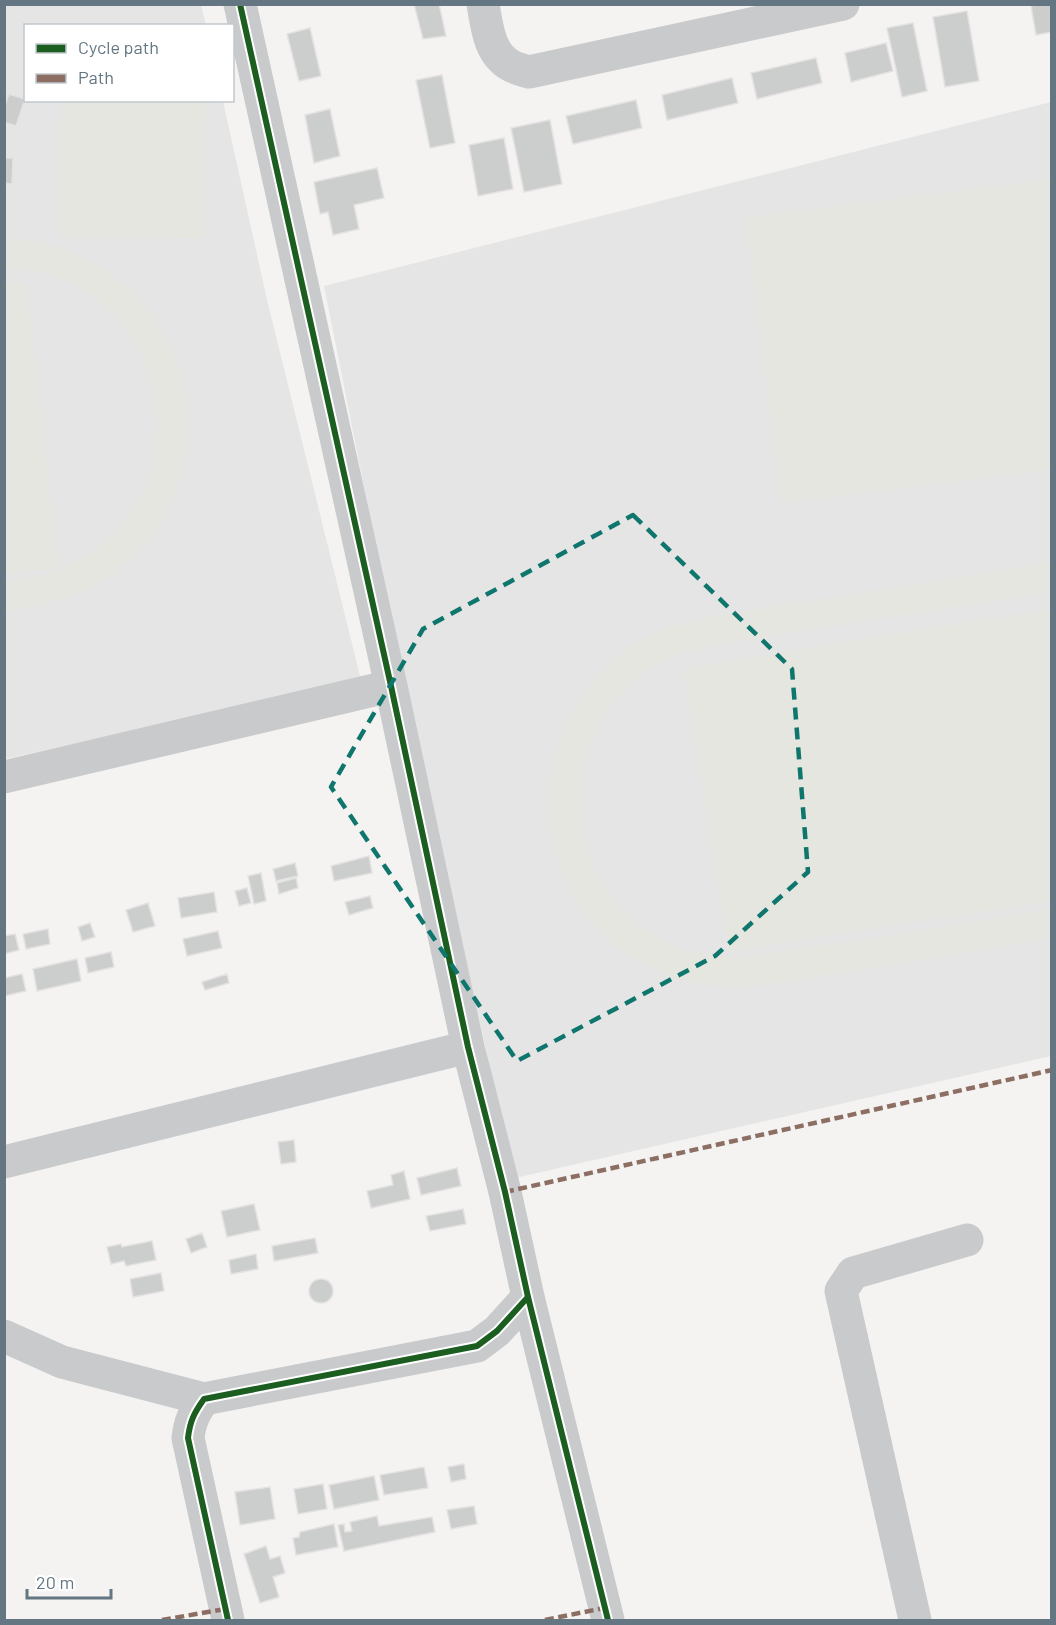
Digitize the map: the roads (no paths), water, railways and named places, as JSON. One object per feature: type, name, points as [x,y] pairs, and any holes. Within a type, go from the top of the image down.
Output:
[{"type":"street","points":[[240,4],[391,686],[468,1047],[608,1620]]},
{"type":"street","points":[[483,4],[489,39],[498,55],[511,66],[529,72],[843,4]]},
{"type":"street","points":[[4,777],[391,686]]},
{"type":"street","points":[[4,1162],[468,1047]]},
{"type":"street","points":[[915,1620],[841,1291],[854,1274],[967,1240]]},
{"type":"street","points":[[4,1335],[62,1362],[204,1399],[477,1346],[497,1331],[528,1297]]},
{"type":"street","points":[[204,1399],[190,1422],[188,1438],[228,1620]]}]
